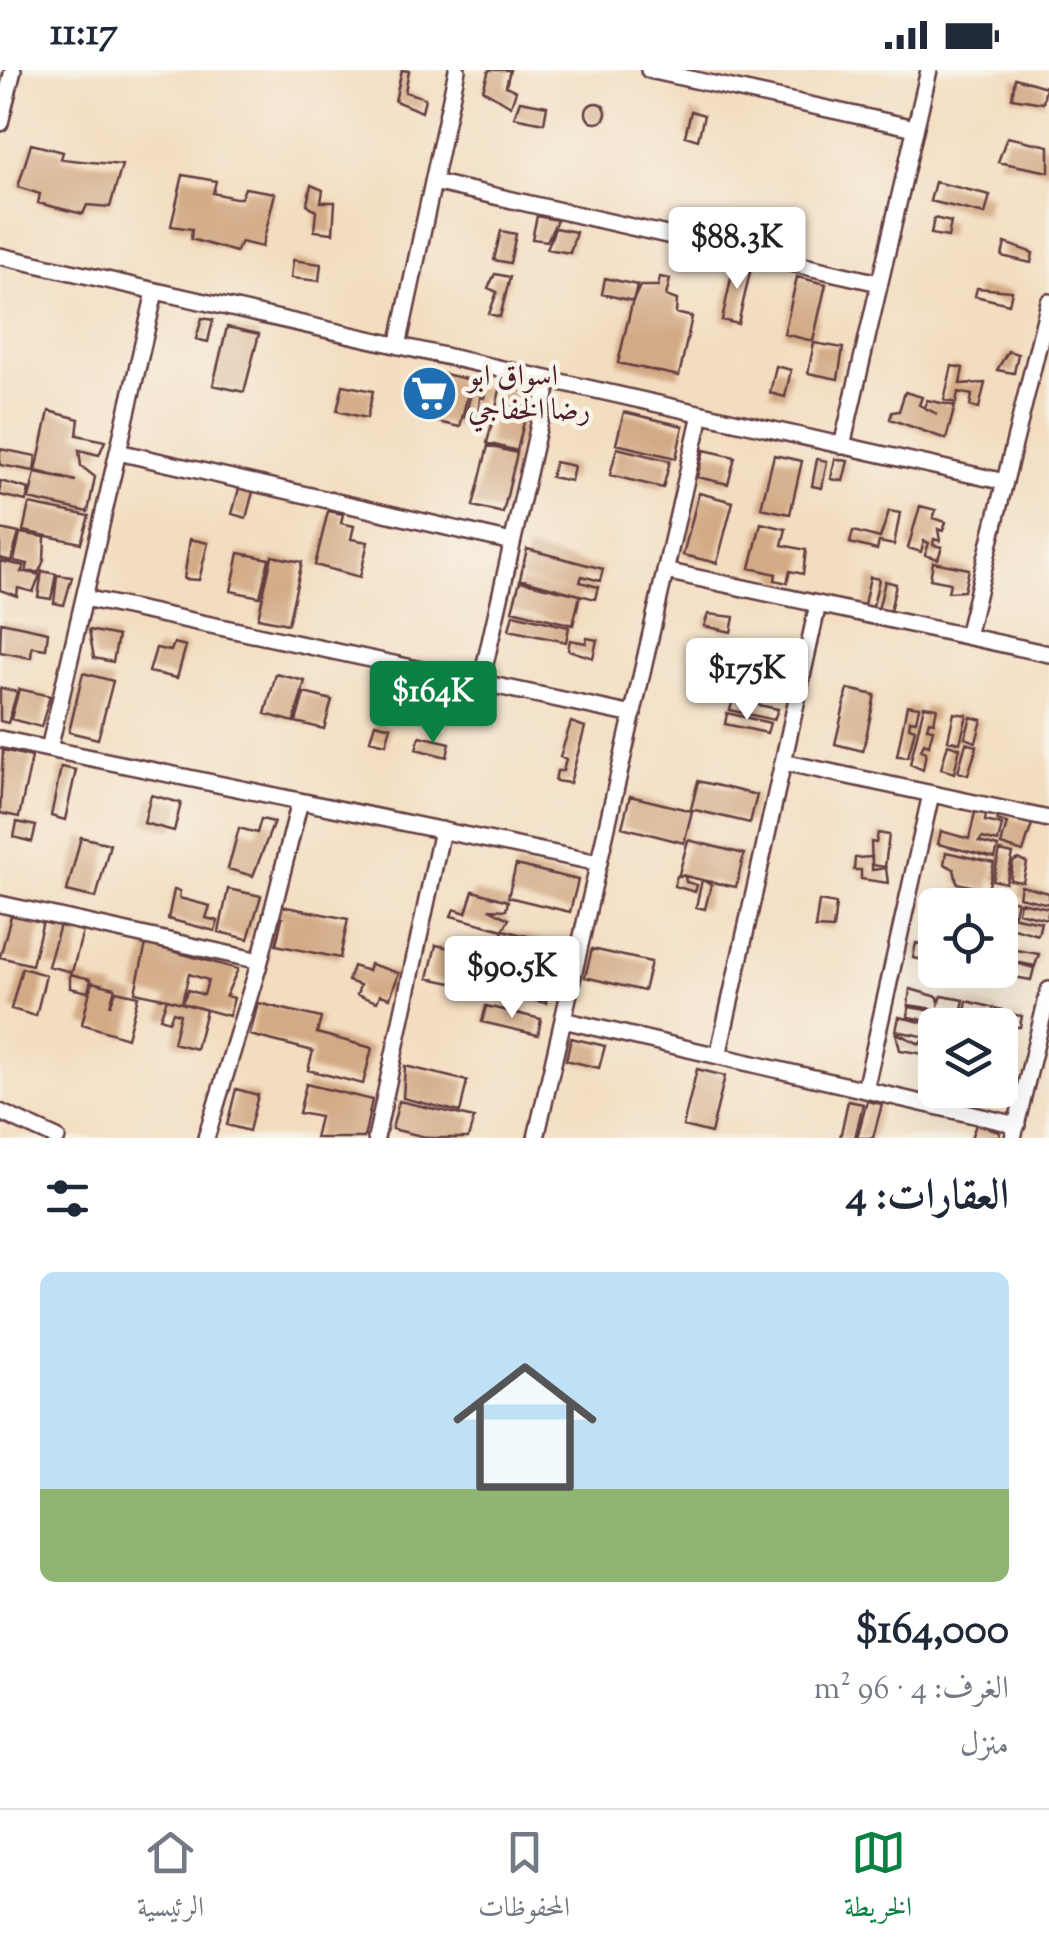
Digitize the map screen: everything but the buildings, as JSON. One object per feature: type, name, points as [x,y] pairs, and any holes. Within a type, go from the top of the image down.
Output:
[{"type":"street","points":[[0,123],[13,70]]},
{"type":"street","points":[[398,346],[457,70]]},
{"type":"street","points":[[649,70],[916,128]]},
{"type":"street","points":[[842,446],[929,70]]},
{"type":"street","points":[[433,182],[879,283]]},
{"type":"street","points":[[0,256],[1005,482]]},
{"type":"street","points":[[49,749],[155,292]]},
{"type":"street","points":[[968,636],[1049,302]]},
{"type":"street","points":[[480,682],[548,380]]},
{"type":"street","points":[[536,1138],[701,414]]},
{"type":"street","points":[[118,452],[512,542]]},
{"type":"street","points":[[665,571],[1049,654]]},
{"type":"street","points":[[84,598],[633,714]]},
{"type":"street","points":[[718,1056],[818,604]]},
{"type":"street","points":[[0,738],[599,863]]},
{"type":"street","points":[[783,762],[1049,819]]},
{"type":"street","points":[[865,1090],[932,794]]},
{"type":"street","points":[[206,1138],[260,962],[300,801]]},
{"type":"street","points":[[376,1138],[442,830]]},
{"type":"street","points":[[0,904],[260,962]]},
{"type":"street","points":[[563,1020],[865,1090],[1015,1132],[1049,990]]},
{"type":"street","points":[[0,1112],[58,1138]]},
{"type":"place","name":"اسواق ابو رضا الخفاجي","points":[[429,394]]}]
